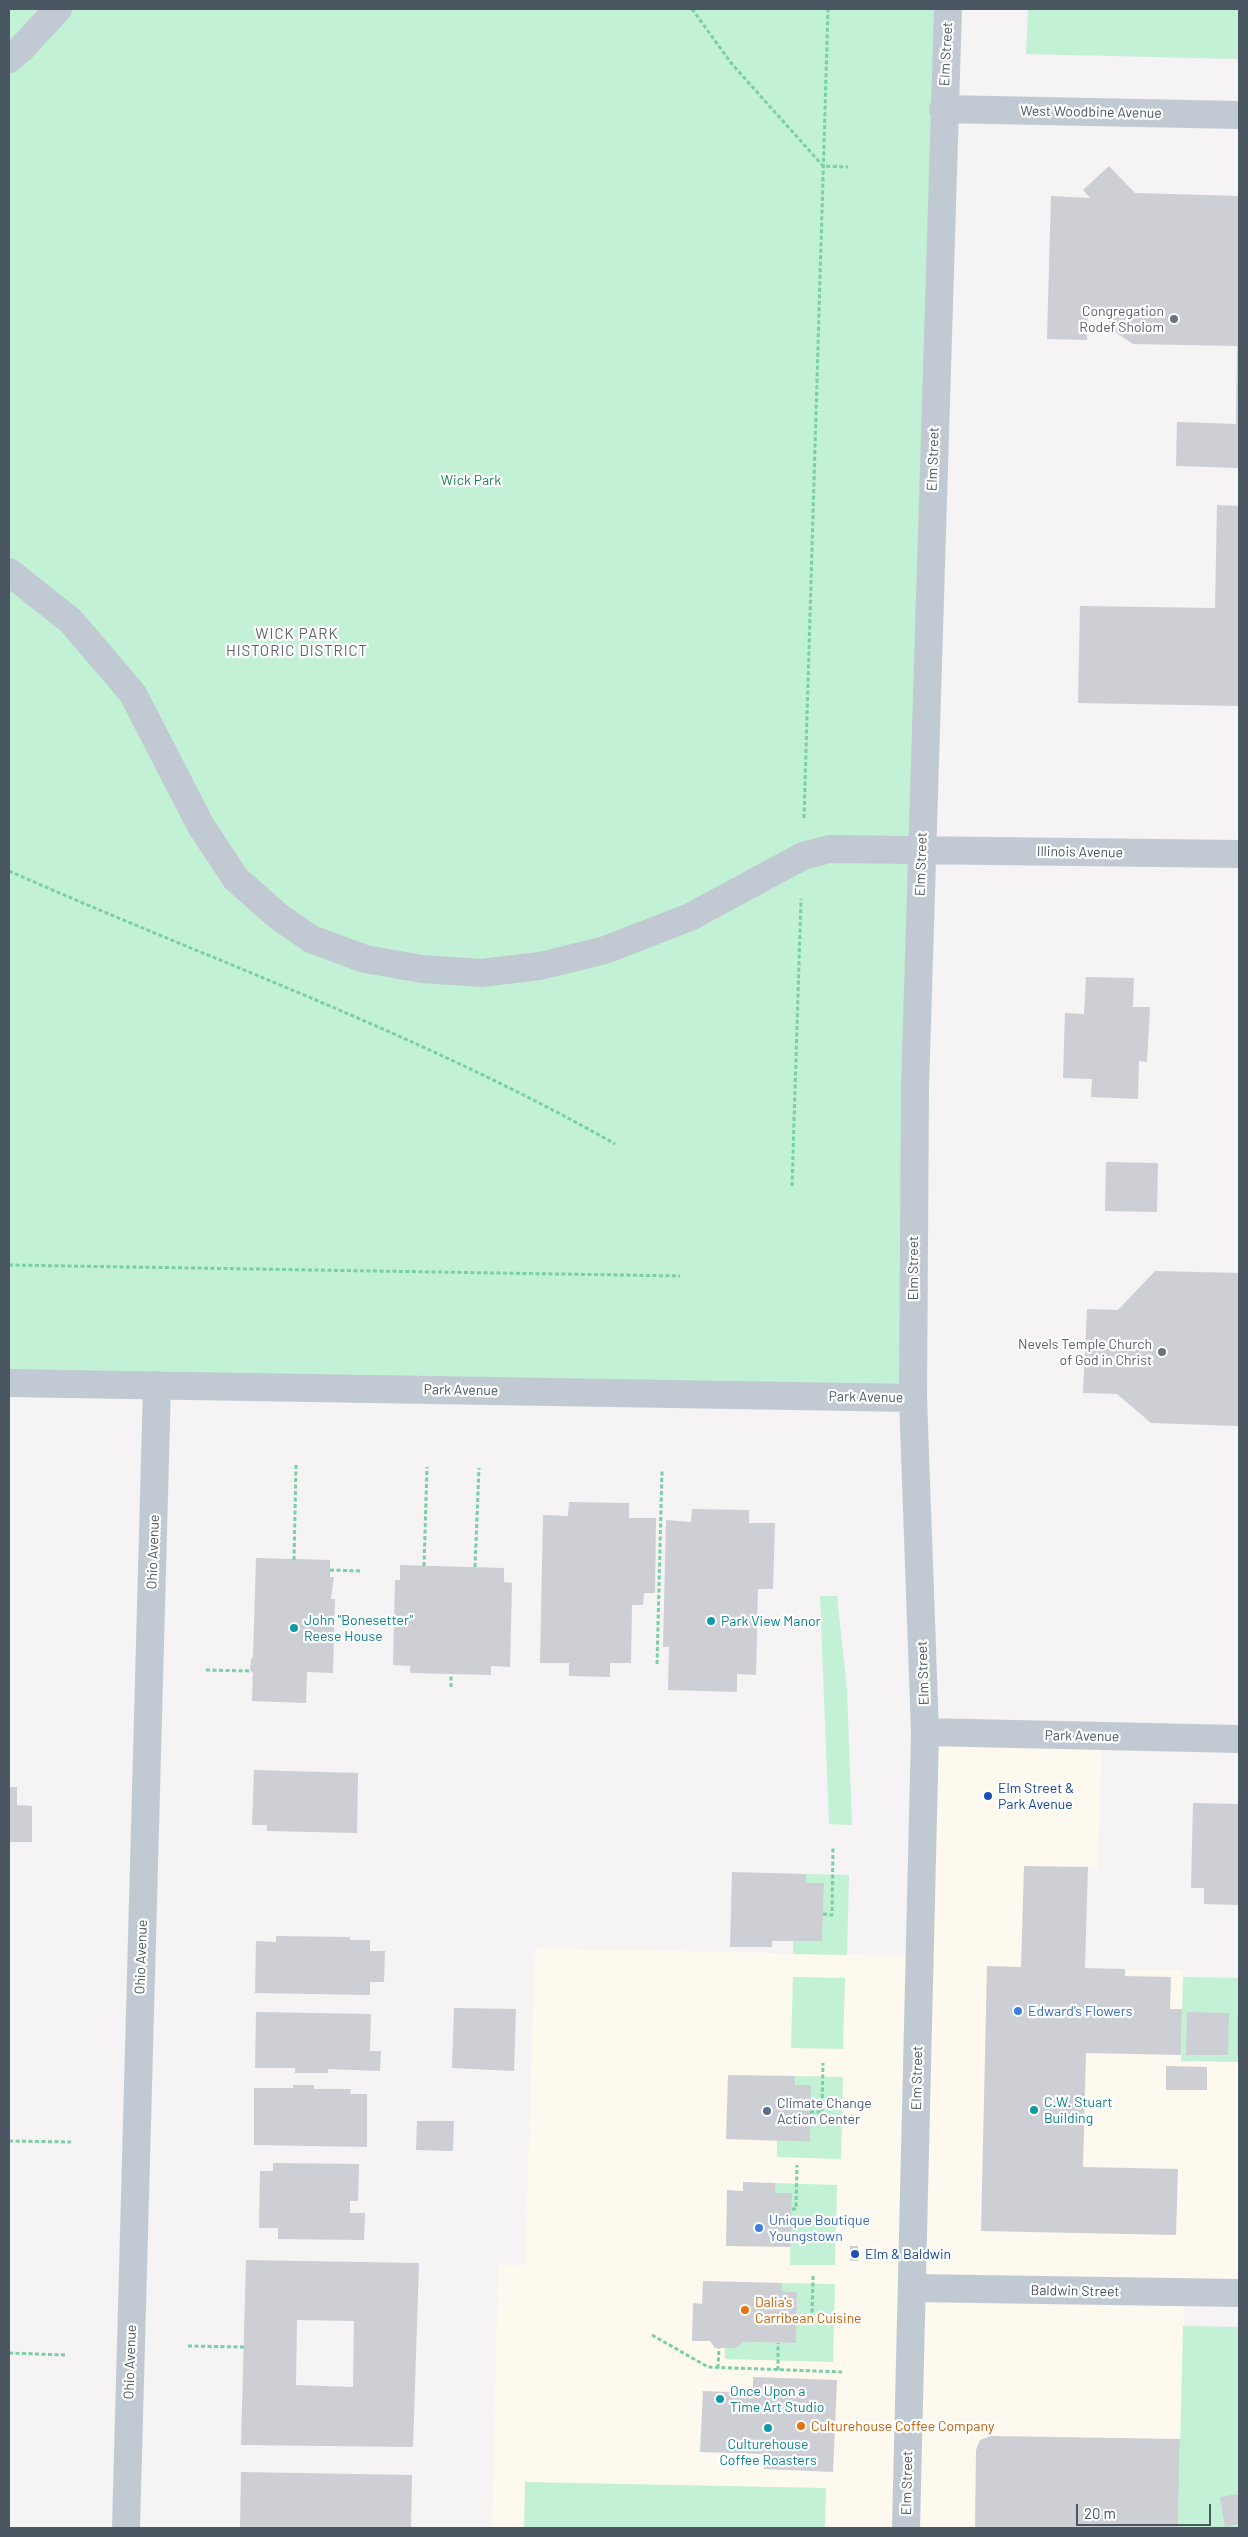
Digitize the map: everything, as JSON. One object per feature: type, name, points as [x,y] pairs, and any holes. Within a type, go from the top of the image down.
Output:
[{"type":"street","points":[[9,59],[21,49],[58,9]]},
{"type":"street","name":"Elm Street","points":[[906,2528],[925,1732],[912,1398],[914,1088],[948,9]]},
{"type":"street","name":"West Woodbine Avenue","points":[[944,109],[1239,115]]},
{"type":"street","name":"Illinois Avenue","points":[[9,572],[71,621],[133,694],[201,826],[236,879],[278,916],[311,939],[365,959],[422,969],[481,973],[540,966],[605,950],[690,917],[803,856],[829,849],[1239,854]]},
{"type":"street","name":"Park Avenue","points":[[9,1383],[912,1398]]},
{"type":"street","name":"Ohio Avenue","points":[[126,2528],[157,1385]]},
{"type":"street","name":"Park Avenue","points":[[925,1732],[1239,1739]]},
{"type":"street","name":"Baldwin Street","points":[[912,2288],[1239,2293]]},
{"type":"path","points":[[692,9],[732,64],[823,166],[848,167]]},
{"type":"path","points":[[792,1186],[828,9]]},
{"type":"path","points":[[9,871],[344,1011],[554,1109],[615,1144]]},
{"type":"path","points":[[9,1266],[680,1276]]},
{"type":"path","points":[[294,1560],[296,1465]]},
{"type":"path","points":[[424,1566],[427,1467]]},
{"type":"path","points":[[475,1567],[479,1468]]},
{"type":"path","points":[[657,1664],[662,1471]]},
{"type":"path","points":[[330,1570],[361,1570]]},
{"type":"path","points":[[206,1670],[252,1671]]},
{"type":"path","points":[[451,1674],[451,1686]]},
{"type":"path","points":[[823,1914],[832,1915],[833,1848]]},
{"type":"path","points":[[810,2112],[822,2112],[823,2063]]},
{"type":"path","points":[[9,2141],[71,2142]]},
{"type":"path","points":[[792,2209],[796,2210],[797,2165]]},
{"type":"path","points":[[797,2316],[812,2317],[814,2276]]},
{"type":"path","points":[[652,2335],[708,2367],[842,2372]]},
{"type":"path","points":[[778,2343],[778,2370]]},
{"type":"path","points":[[188,2346],[244,2347]]},
{"type":"path","points":[[718,2368],[719,2348]]},
{"type":"path","points":[[9,2353],[65,2354]]},
{"type":"shaded area","points":[[925,1732],[1102,1736],[1098,1868],[1088,1867],[1085,1968],[1183,1971],[1181,2061],[1239,2062],[1239,2293],[1185,2293],[1178,2528],[492,2528],[498,2265],[525,2265],[535,1948],[920,1956]]},
{"type":"green space","name":"Wick Park","points":[[9,9],[948,9],[913,1398],[9,1383]]},
{"type":"green space","points":[[1028,9],[1239,9],[1239,59],[1026,54]]},
{"type":"green space","points":[[820,1596],[837,1596],[847,1690],[852,1825],[829,1824]]},
{"type":"green space","points":[[806,1874],[849,1875],[847,1955],[793,1954],[793,1941],[822,1941],[824,1883],[806,1883]]},
{"type":"green space","points":[[793,1977],[845,1978],[843,2049],[791,2048]]},
{"type":"green space","points":[[1183,1977],[1239,1978],[1239,2062],[1181,2061]]},
{"type":"green space","points":[[795,2076],[843,2077],[841,2159],[777,2157],[777,2141],[809,2142],[811,2085],[795,2085]]},
{"type":"green space","points":[[775,2183],[837,2185],[835,2265],[790,2265],[792,2193],[775,2193]]},
{"type":"green space","points":[[782,2283],[835,2284],[833,2362],[725,2359],[725,2348],[737,2348],[743,2342],[796,2343],[797,2292],[782,2291]]},
{"type":"green space","points":[[1183,2326],[1239,2327],[1239,2528],[1178,2528]]},
{"type":"green space","points":[[525,2482],[826,2488],[825,2528],[524,2528]]},
{"type":"building","name":"Congregation Rodef Sholom","points":[[1109,166],[1135,193],[1239,196],[1239,468],[1176,466],[1177,422],[1236,424],[1237,346],[1133,344],[1109,328],[1109,310],[1088,309],[1087,340],[1047,339],[1051,196],[1090,198],[1083,190]]},
{"type":"building","points":[[1217,505],[1239,506],[1239,706],[1078,703],[1080,606],[1215,608]]},
{"type":"building","points":[[1086,977],[1134,978],[1133,1007],[1150,1007],[1147,1062],[1139,1061],[1138,1099],[1091,1097],[1092,1079],[1063,1078],[1065,1013],[1084,1014]]},
{"type":"building","points":[[1106,1162],[1158,1163],[1157,1212],[1105,1211]]},
{"type":"building","name":"Nevels Temple Church of God in Christ","points":[[1155,1271],[1239,1273],[1239,1426],[1151,1423],[1117,1394],[1083,1393],[1087,1309],[1118,1310]]},
{"type":"building","points":[[569,1502],[629,1503],[629,1518],[656,1518],[655,1593],[644,1593],[643,1605],[632,1605],[631,1663],[610,1663],[610,1677],[569,1676],[569,1663],[540,1663],[543,1515],[568,1516]]},
{"type":"building","name":"Park View Manor","points":[[692,1509],[749,1510],[749,1523],[775,1523],[773,1589],[758,1589],[756,1675],[737,1674],[737,1692],[668,1690],[669,1647],[663,1647],[666,1520],[691,1522]]},
{"type":"building","name":"John \"Bonesetter\" Reese House","points":[[256,1558],[330,1560],[330,1577],[334,1577],[331,1599],[335,1599],[333,1673],[307,1672],[306,1703],[252,1701],[253,1673],[250,1670],[253,1656]]},
{"type":"building","points":[[400,1565],[504,1568],[504,1582],[512,1583],[510,1667],[491,1666],[491,1675],[410,1673],[410,1666],[393,1665],[395,1580],[400,1580]]},
{"type":"building","points":[[254,1770],[358,1773],[357,1833],[267,1831],[267,1825],[252,1825]]},
{"type":"building","points":[[9,1787],[17,1787],[17,1805],[32,1806],[32,1842],[9,1842]]},
{"type":"building","points":[[1193,1803],[1239,1804],[1239,1905],[1204,1904],[1204,1888],[1191,1888]]},
{"type":"building","points":[[1024,1866],[1088,1867],[1085,1968],[1125,1969],[1125,1976],[1171,1977],[1170,2009],[1182,2009],[1181,2055],[1086,2053],[1083,2167],[1178,2169],[1176,2235],[981,2231],[987,1966],[1021,1967]]},
{"type":"building","points":[[732,1872],[806,1874],[806,1883],[824,1883],[822,1941],[772,1941],[772,1947],[730,1947]]},
{"type":"building","points":[[276,1936],[350,1937],[350,1940],[370,1940],[370,1951],[385,1951],[384,1982],[370,1982],[370,1995],[255,1993],[256,1941],[276,1942]]},
{"type":"building","points":[[454,2008],[516,2009],[514,2071],[452,2068]]},
{"type":"building","points":[[256,2012],[371,2014],[370,2051],[381,2051],[380,2071],[328,2069],[328,2073],[295,2073],[295,2068],[255,2068]]},
{"type":"building","points":[[1187,2012],[1229,2013],[1228,2055],[1186,2055]]},
{"type":"building","points":[[1237,2014],[1239,2014],[1239,2056],[1237,2056]]},
{"type":"building","points":[[1166,2066],[1207,2067],[1207,2090],[1166,2090]]},
{"type":"building","points":[[728,2075],[795,2076],[795,2085],[811,2085],[810,2142],[726,2139]]},
{"type":"building","points":[[293,2085],[314,2085],[314,2089],[351,2089],[350,2094],[367,2094],[367,2147],[254,2145],[254,2088],[293,2088]]},
{"type":"building","points":[[417,2121],[454,2121],[453,2151],[416,2150]]},
{"type":"building","points":[[273,2163],[359,2164],[358,2201],[350,2201],[350,2213],[365,2213],[364,2240],[278,2239],[278,2228],[259,2228],[260,2171],[273,2171]]},
{"type":"building","name":"Unique Boutique Youngstown","points":[[743,2182],[775,2183],[775,2193],[792,2193],[791,2247],[726,2246],[727,2190],[743,2191]]},
{"type":"building","points":[[850,2246],[858,2246],[858,2261],[850,2261]]},
{"type":"building","points":[[246,2260],[419,2263],[413,2447],[241,2445]],"holes":[[[297,2320],[354,2321],[353,2387],[296,2385]]]},
{"type":"building","name":"Dalia's Carribean Cuisine","points":[[703,2281],[782,2283],[782,2291],[797,2292],[796,2343],[743,2342],[737,2348],[715,2348],[710,2341],[692,2341],[693,2303],[702,2304]]},
{"type":"building","name":"Culturehouse Coffee Roasters","points":[[753,2377],[837,2380],[833,2472],[764,2469],[765,2454],[700,2452],[703,2391],[753,2393]]},
{"type":"building","points":[[991,2436],[1180,2439],[1178,2528],[975,2528],[976,2450],[980,2440]]},
{"type":"building","points":[[241,2472],[412,2475],[411,2528],[240,2528]]},
{"type":"building","points":[[1239,2494],[1239,2524],[1225,2527],[1220,2497]]},
{"type":"place","name":"Congregation Rodef Sholom","points":[[1174,319]]},
{"type":"place","name":"Nevels Temple Church of God in Christ","points":[[1162,1352]]},
{"type":"place","name":"Park View Manor","points":[[711,1621]]},
{"type":"place","name":"John \"Bonesetter\" Reese House","points":[[294,1628]]},
{"type":"place","name":"Elm Street & Park Avenue","points":[[988,1796]]},
{"type":"place","name":"Edward's Flowers","points":[[1018,2011]]},
{"type":"place","name":"C.W. Stuart Building","points":[[1034,2110]]},
{"type":"place","name":"Climate Change Action Center","points":[[767,2111]]},
{"type":"place","name":"Unique Boutique Youngstown","points":[[759,2228]]},
{"type":"place","name":"Elm & Baldwin","points":[[855,2254]]},
{"type":"place","name":"Dalia's Carribean Cuisine","points":[[745,2310]]},
{"type":"place","name":"Once Upon a Time Art Studio","points":[[720,2399]]},
{"type":"place","name":"Culturehouse Coffee Company","points":[[801,2426]]},
{"type":"place","name":"Culturehouse Coffee Roasters","points":[[768,2428]]},
{"type":"district","name":"WICK PARK HISTORIC DISTRICT","points":[[297,642]]}]
